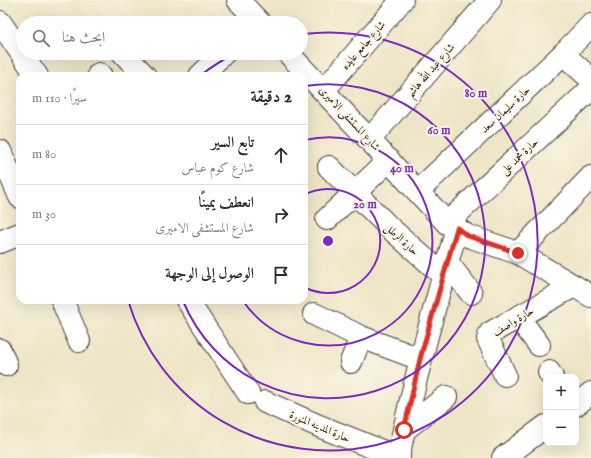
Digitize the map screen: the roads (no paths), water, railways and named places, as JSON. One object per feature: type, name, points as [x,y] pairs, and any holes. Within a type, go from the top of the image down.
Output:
[{"type":"street","points":[[238,0],[253,16]]},
{"type":"street","name":"شارع جامع عايده","points":[[324,90],[402,0]]},
{"type":"street","name":"شارع عبد الله هاشم","points":[[370,139],[490,0]]},
{"type":"street","points":[[0,22],[16,45]]},
{"type":"street","name":"حارة سليمان سعد","points":[[418,190],[563,54],[591,25]]},
{"type":"street","points":[[563,54],[591,80]]},
{"type":"street","points":[[26,60],[34,72]]},
{"type":"street","points":[[130,60],[141,72]]},
{"type":"street","points":[[204,72],[217,60]]},
{"type":"street","name":"شارع المستشفى الاميرى","points":[[295,60],[306,72]]},
{"type":"street","name":"شارع المستشفى الاميرى","points":[[308,74],[452,226],[468,236],[518,253],[583,291]]},
{"type":"street","name":"حارة محمد على","points":[[452,226],[591,89]]},
{"type":"street","points":[[0,151],[16,188]]},
{"type":"street","points":[[327,219],[389,160]]},
{"type":"street","name":"حارة الرطل","points":[[329,167],[390,228],[445,269],[471,293]]},
{"type":"street","points":[[518,253],[591,177]]},
{"type":"street","points":[[398,458],[420,359],[445,269],[452,226]]},
{"type":"street","points":[[0,242],[16,236]]},
{"type":"street","name":"حارة واصف","points":[[505,374],[488,336],[492,332],[518,317],[583,291]]},
{"type":"street","points":[[64,304],[79,341]]},
{"type":"street","name":"حارة المدينه المنورة","points":[[190,304],[257,397],[319,426],[398,458]]},
{"type":"street","points":[[314,314],[361,337],[420,359]]},
{"type":"street","points":[[518,317],[539,345]]},
{"type":"street","points":[[351,362],[361,337]]},
{"type":"street","points":[[579,403],[591,394]]},
{"type":"street","points":[[404,430],[446,397]]},
{"type":"street","points":[[579,404],[591,401]]},
{"type":"street","points":[[503,458],[543,428]]}]
